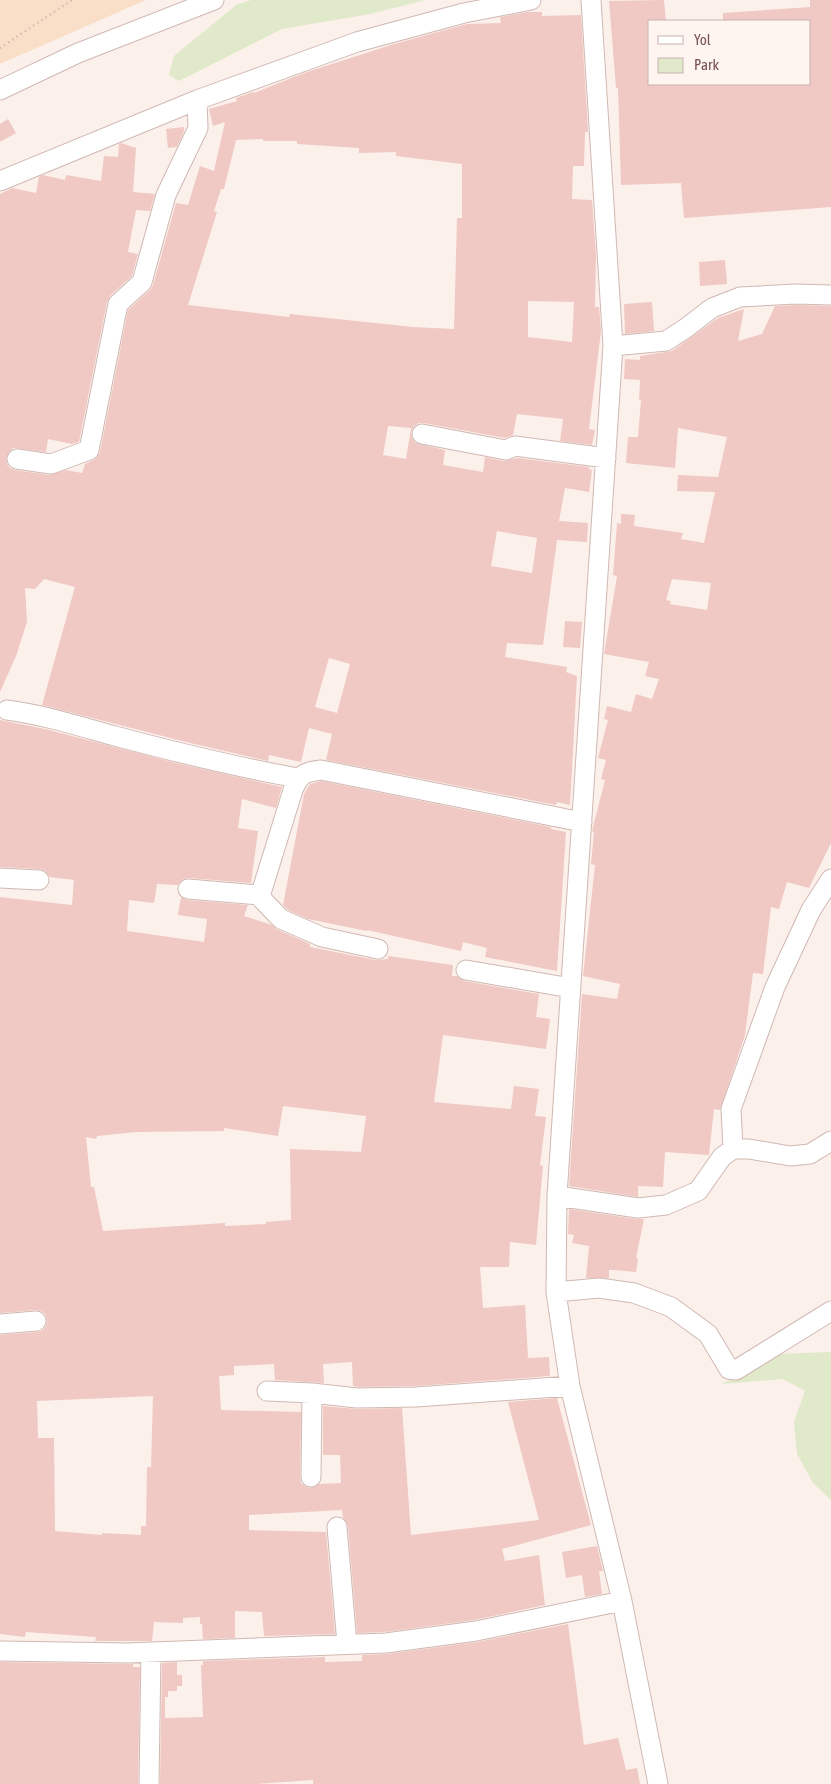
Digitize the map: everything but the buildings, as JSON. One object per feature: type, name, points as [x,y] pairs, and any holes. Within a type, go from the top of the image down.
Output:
[{"type":"street","points":[[0,90],[78,53],[214,0]]},
{"type":"street","points":[[0,181],[197,100],[357,42],[464,13],[531,0]]},
{"type":"street","points":[[591,0],[613,346],[557,1196],[556,1292],[570,1386],[622,1601],[658,1784]]},
{"type":"street","points":[[17,459],[51,464],[89,450],[118,304],[142,282],[166,195],[198,128],[197,100]]},
{"type":"street","points":[[613,346],[666,341],[712,308],[740,297],[796,294],[831,295]]},
{"type":"street","points":[[422,434],[506,450],[515,446],[606,458]]},
{"type":"street","points":[[7,710],[37,714],[238,766],[298,778]]},
{"type":"street","points":[[258,895],[262,890],[293,790],[298,778],[307,772],[321,770],[582,822]]},
{"type":"street","points":[[0,878],[39,880]]},
{"type":"street","points":[[733,1150],[731,1109],[772,997],[811,910],[831,879]]},
{"type":"street","points":[[188,889],[258,895],[281,919],[322,937],[378,949]]},
{"type":"street","points":[[466,970],[571,988]]},
{"type":"street","points":[[557,1196],[638,1208],[666,1205],[698,1191],[722,1157],[733,1150],[749,1149],[790,1156],[810,1154],[831,1141]]},
{"type":"street","points":[[556,1292],[599,1288],[634,1293],[671,1307],[708,1334],[729,1369],[736,1370],[831,1311]]},
{"type":"street","points":[[0,1324],[36,1321]]},
{"type":"street","points":[[267,1391],[357,1398],[416,1397],[570,1386]]},
{"type":"street","points":[[311,1477],[312,1393]]},
{"type":"street","points":[[337,1528],[347,1644]]},
{"type":"street","points":[[0,1651],[151,1652],[386,1643],[476,1631],[622,1601]]},
{"type":"street","points":[[150,1784],[151,1652]]},
{"type":"path","points":[[0,48],[72,0]]},
{"type":"green space","points":[[251,0],[426,0],[370,14],[282,29],[179,81],[169,75],[174,56],[236,5]]},
{"type":"green space","points":[[831,1352],[831,1500],[813,1483],[797,1454],[794,1422],[805,1391],[783,1379],[722,1384],[776,1354]]},
{"type":"sand","points":[[0,0],[146,0],[0,64]]}]
